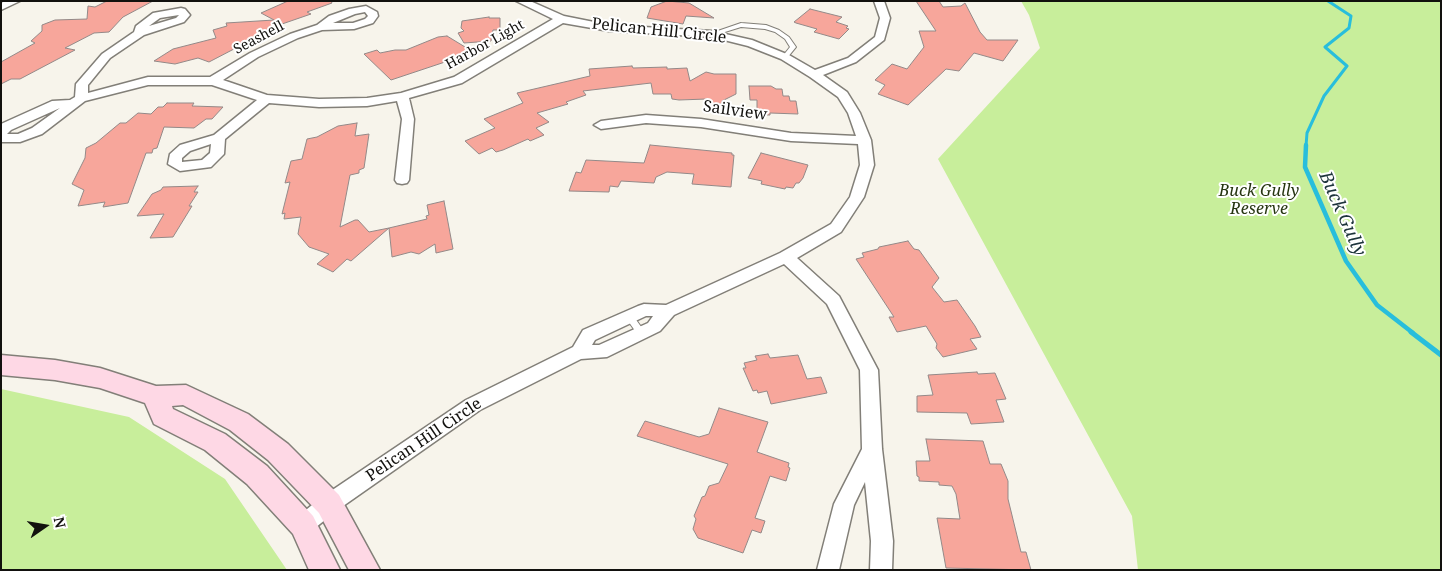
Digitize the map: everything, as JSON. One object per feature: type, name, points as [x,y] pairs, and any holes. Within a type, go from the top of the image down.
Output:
[{"type":"street","points":[[1,6],[15,1]]},
{"type":"street","name":"Pelican Hill Circle","points":[[521,1],[561,19],[609,28],[712,34],[752,42],[786,57],[843,95],[854,113],[864,140],[867,165],[857,197],[836,228],[786,256],[668,311],[636,313],[589,335],[579,352]]},
{"type":"street","points":[[814,74],[852,60],[880,38],[885,18],[879,1]]},
{"type":"street","name":"Harbor Light","points":[[1,133],[6,127],[56,104],[76,101],[148,81],[213,81],[266,99],[319,103],[367,102],[402,96],[458,80],[561,19]]},
{"type":"street","name":"Seashell","points":[[213,81],[254,55],[294,36],[321,27]]},
{"type":"street","points":[[76,101],[82,84],[106,56],[140,33]]},
{"type":"street","points":[[402,96],[408,119],[402,180]]},
{"type":"street","points":[[220,138],[266,99]]},
{"type":"street","name":"Harbor Light","points":[[1,138],[20,138],[37,131],[76,101]]},
{"type":"street","name":"Sailview","points":[[601,126],[646,119],[701,123],[791,136],[864,140]]},
{"type":"street","points":[[786,256],[833,300],[869,370],[872,449],[882,541],[881,570]]},
{"type":"street","name":"Pelican Hill Circle","points":[[303,525],[329,504],[473,405],[579,352],[601,352],[654,327],[668,311]]},
{"type":"street","points":[[1,365],[55,370],[100,378],[155,396],[186,395],[239,422],[278,452],[329,504],[365,570]]},
{"type":"street","points":[[155,396],[163,416],[215,442],[257,475],[303,525],[325,570]]},
{"type":"street","points":[[828,570],[844,504],[872,449]]},
{"type":"lane","points":[[712,34],[740,25],[766,27],[777,31],[787,38],[793,47],[786,57]]},
{"type":"lane","points":[[636,313],[641,333]]},
{"type":"green space","name":"Buck Gully Reserve","points":[[1021,1],[1441,1],[1441,570],[1138,570],[1132,516],[938,159],[1040,48],[1029,15]]},
{"type":"green space","points":[[1,389],[129,417],[225,479],[287,570],[1,570]]},
{"type":"building","points":[[107,1],[153,1],[123,17],[109,32],[94,33],[65,48],[75,50],[20,79],[11,79],[1,84],[1,62],[35,43],[31,41],[42,31],[42,25],[55,20],[87,19],[88,6],[95,7]]},
{"type":"building","points":[[288,1],[331,1],[332,3],[307,12],[311,14],[282,24],[209,62],[198,58],[175,64],[154,61],[173,49],[216,38],[213,30],[227,26],[226,23],[274,20],[261,13]]},
{"type":"building","points":[[667,1],[689,3],[714,18],[686,16],[683,24],[647,18],[651,7]]},
{"type":"building","points":[[916,1],[939,1],[943,7],[961,6],[965,3],[980,32],[987,40],[1018,40],[1003,61],[974,53],[959,71],[946,69],[908,105],[878,94],[885,85],[875,80],[892,64],[907,69],[924,47],[919,31],[936,31]]},
{"type":"building","points":[[810,9],[842,17],[836,22],[848,26],[846,28],[849,29],[839,39],[814,32],[817,29],[794,22]]},
{"type":"building","points":[[489,17],[500,18],[500,30],[493,30],[491,41],[464,43],[458,33],[464,31],[461,28],[462,21]]},
{"type":"building","points":[[447,36],[470,50],[461,54],[463,56],[391,80],[364,54],[377,50],[380,53],[406,50],[438,37]]},
{"type":"building","points":[[632,66],[633,68],[687,68],[690,81],[706,72],[736,74],[736,94],[722,101],[722,104],[708,104],[707,99],[679,100],[672,99],[671,94],[653,94],[651,83],[583,91],[586,95],[566,102],[568,104],[537,113],[549,122],[536,128],[544,135],[530,141],[528,139],[496,152],[492,148],[479,154],[465,141],[495,128],[484,119],[523,103],[517,93],[590,76],[589,69]]},
{"type":"building","points":[[749,86],[771,86],[776,89],[782,89],[783,96],[789,96],[790,101],[796,101],[798,114],[770,113],[770,115],[757,115],[757,100],[750,100]]},
{"type":"building","points":[[167,103],[194,103],[192,106],[223,107],[212,119],[206,119],[194,128],[164,127],[157,148],[153,149],[152,153],[146,153],[128,203],[103,207],[105,202],[78,206],[84,190],[72,184],[85,158],[86,148],[96,143],[120,123],[126,123],[138,113],[151,114],[158,107],[163,107]]},
{"type":"building","points":[[357,123],[355,136],[369,134],[364,168],[359,170],[359,173],[350,175],[340,227],[358,220],[369,232],[389,228],[351,261],[347,259],[333,272],[317,264],[329,254],[309,247],[298,234],[301,217],[284,219],[285,213],[282,214],[290,182],[285,183],[291,161],[302,159],[307,139],[317,137],[338,126]]},
{"type":"building","points":[[650,145],[732,153],[734,155],[731,187],[692,184],[694,174],[667,172],[656,177],[654,183],[621,181],[618,187],[610,186],[609,192],[569,191],[576,172],[581,173],[586,160],[644,163]]},
{"type":"building","points":[[761,153],[808,165],[803,178],[793,188],[786,187],[785,189],[761,184],[762,181],[748,178]]},
{"type":"building","points":[[198,186],[194,192],[198,192],[189,206],[192,206],[173,237],[150,238],[164,214],[137,216],[152,194],[163,187]]},
{"type":"building","points":[[444,201],[453,249],[436,253],[435,244],[419,254],[411,252],[392,257],[389,228],[427,219],[426,216],[429,215],[427,205]]},
{"type":"building","points":[[908,241],[914,249],[919,250],[939,278],[932,287],[944,302],[957,300],[975,326],[981,337],[970,339],[977,349],[943,357],[936,348],[937,344],[926,326],[897,332],[889,317],[894,317],[856,259],[864,257],[862,253],[878,249],[879,247]]},
{"type":"building","points":[[768,354],[770,358],[798,355],[807,379],[821,377],[827,393],[771,404],[767,391],[758,393],[757,390],[753,391],[743,368],[746,368],[744,363],[757,360],[755,356]]},
{"type":"building","points":[[977,372],[978,374],[995,373],[1006,399],[996,400],[1004,422],[971,424],[967,413],[917,412],[917,396],[933,395],[928,375]]},
{"type":"building","points":[[719,408],[768,422],[757,452],[789,463],[788,467],[790,468],[786,481],[770,476],[755,518],[765,521],[761,533],[752,530],[743,553],[698,538],[693,529],[696,519],[694,516],[702,497],[705,496],[709,486],[719,483],[728,464],[637,436],[645,421],[699,437],[709,434]]},
{"type":"building","points":[[926,439],[983,441],[990,464],[1001,464],[1008,481],[1008,499],[1021,552],[1026,552],[1031,570],[946,568],[937,518],[960,519],[956,494],[952,486],[939,485],[939,482],[919,481],[916,461],[930,461]]},
{"type":"waterway","name":"Buck Gully","points":[[1306,146],[1307,133],[1324,96],[1347,66],[1325,47],[1349,28],[1351,16],[1328,1]]},
{"type":"waterway","name":"Buck Gully","points":[[1306,145],[1305,167],[1346,261],[1377,305],[1413,333]]},
{"type":"waterway","name":"Buck Gully","points":[[1411,332],[1441,355]]}]
